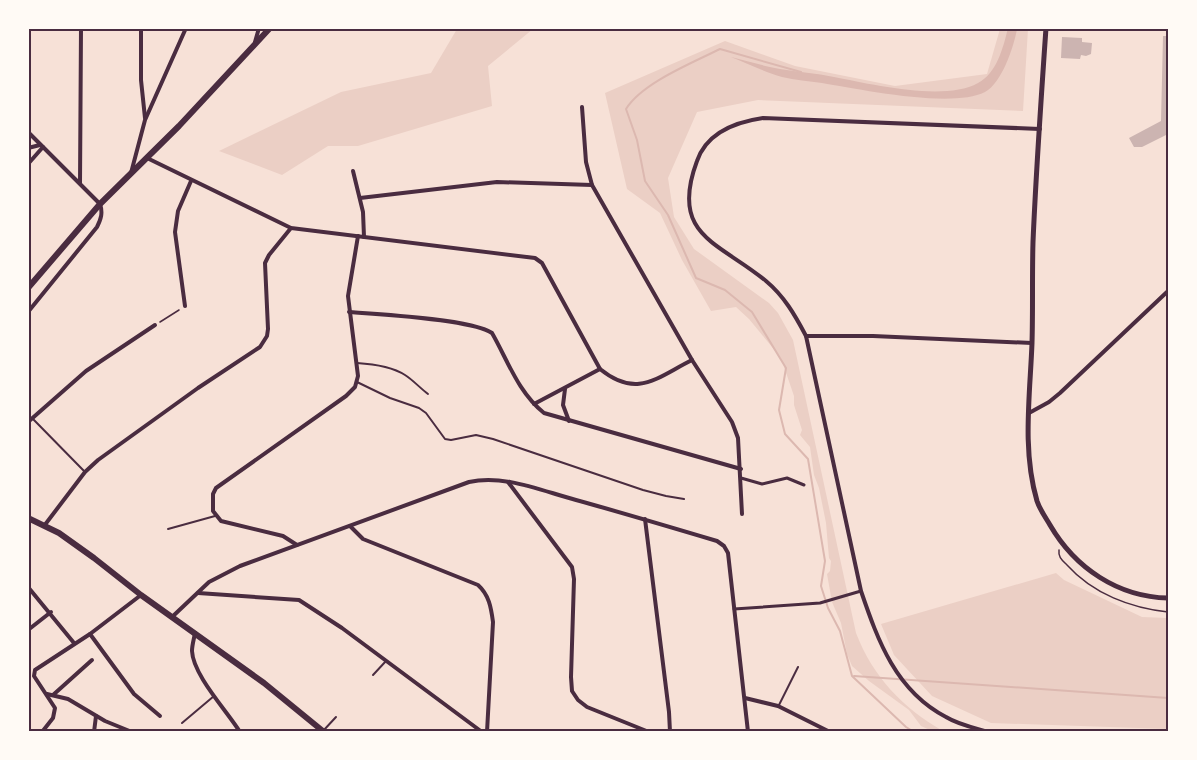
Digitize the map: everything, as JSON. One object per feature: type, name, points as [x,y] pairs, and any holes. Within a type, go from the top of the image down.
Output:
[{"type":"main road","points":[[28,288],[100,204],[147,158],[270,28]]},
{"type":"main road","points":[[28,518],[44,525],[94,558],[141,595],[264,683],[323,731]]},
{"type":"street","points":[[80,183],[81,28]]},
{"type":"street","points":[[141,28],[141,80],[145,120]]},
{"type":"street","points":[[130,175],[145,120],[186,28]]},
{"type":"street","points":[[254,45],[259,28]]},
{"type":"street","points":[[1046,28],[1033,244],[1030,469],[1038,504],[1061,543],[1072,556],[1111,585],[1137,594],[1168,598]]},
{"type":"street","points":[[582,107],[586,162],[592,185],[692,360],[732,422],[738,438],[742,514]]},
{"type":"street","points":[[989,732],[946,718],[909,690],[896,672],[874,631],[861,591],[806,336],[794,312],[780,294],[764,280],[710,243],[700,232],[692,217],[688,201],[690,179],[707,144],[737,123],[763,118],[1040,129]]},
{"type":"street","points":[[28,132],[100,204],[102,217],[97,227],[28,312]]},
{"type":"street","points":[[28,148],[42,146]]},
{"type":"street","points":[[28,164],[42,146]]},
{"type":"street","points":[[147,158],[191,182],[291,228],[535,258],[542,263],[600,369],[616,380],[641,385],[648,384],[692,360]]},
{"type":"street","points":[[353,171],[360,198],[364,237]]},
{"type":"street","points":[[185,306],[181,289],[175,226],[178,211],[191,182]]},
{"type":"street","points":[[360,198],[497,182],[592,185]]},
{"type":"street","points":[[44,525],[85,472],[115,447],[198,387],[261,347],[268,330],[265,263],[291,228]]},
{"type":"street","points":[[297,545],[284,536],[221,521],[215,516],[213,494],[216,488],[346,396],[357,382],[357,363],[349,312],[349,282],[358,236]]},
{"type":"street","points":[[1029,413],[1060,393],[1168,291]]},
{"type":"street","points":[[349,312],[448,322],[486,329],[492,333],[513,374],[534,405],[544,413],[741,468]]},
{"type":"street","points":[[30,421],[86,371],[154,325]]},
{"type":"street","points":[[806,336],[1032,342]]},
{"type":"street","points":[[534,405],[600,369]]},
{"type":"street","points":[[565,388],[563,405],[569,421]]},
{"type":"street","points":[[741,478],[762,484],[787,478],[804,485]]},
{"type":"street","points":[[172,617],[219,576],[469,482],[480,479],[507,481],[645,519],[717,541],[724,546],[728,553],[748,732]]},
{"type":"street","points":[[507,481],[572,567],[574,579],[572,691],[587,707],[649,732]]},
{"type":"street","points":[[645,519],[670,732]]},
{"type":"street","points":[[350,526],[363,539],[478,585],[486,592],[491,605],[493,622],[487,732]]},
{"type":"street","points":[[30,590],[51,612],[74,642]]},
{"type":"street","points":[[734,609],[820,603],[861,591]]},
{"type":"street","points":[[197,593],[299,600],[342,628],[482,732]]},
{"type":"street","points":[[42,732],[54,716],[54,704],[34,676],[35,670],[74,642],[90,634],[141,595]]},
{"type":"street","points":[[28,630],[51,612]]},
{"type":"street","points":[[195,632],[192,652],[195,662],[240,732]]},
{"type":"street","points":[[90,634],[135,695],[160,716]]},
{"type":"street","points":[[53,695],[92,660]]},
{"type":"street","points":[[47,694],[73,701],[96,716],[132,732]]},
{"type":"street","points":[[745,698],[778,706],[830,732]]},
{"type":"street","points":[[94,732],[96,716]]},
{"type":"lane","points":[[357,363],[396,370],[407,375],[428,394]]},
{"type":"lane","points":[[357,382],[426,413],[445,439],[476,435],[493,439],[643,490],[684,499]]},
{"type":"lane","points":[[30,421],[85,472]]},
{"type":"lane","points":[[168,529],[215,516]]},
{"type":"lane","points":[[374,675],[386,661]]},
{"type":"lane","points":[[778,706],[798,667]]},
{"type":"lane","points":[[182,723],[215,695]]},
{"type":"lane","points":[[323,731],[336,717]]},
{"type":"path","points":[[154,325],[185,306]]},
{"type":"shaded area","points":[[1008,28],[1017,29],[1010,54],[997,81],[985,92],[970,97],[951,99],[881,93],[792,79],[769,73],[731,57],[774,68],[887,87],[946,91],[964,88],[985,79],[995,66]]},
{"type":"shaded area","points":[[457,29],[533,29],[488,66],[492,106],[358,146],[328,146],[282,175],[219,151],[341,92],[431,73]]},
{"type":"shaded area","points":[[1000,29],[1028,29],[1023,111],[758,100],[697,112],[668,178],[674,217],[694,249],[769,303],[778,313],[793,340],[856,633],[871,664],[891,690],[915,712],[943,731],[932,731],[921,726],[909,710],[852,666],[847,654],[841,623],[832,602],[827,574],[830,571],[831,561],[826,523],[814,475],[810,447],[800,435],[802,430],[794,405],[794,396],[781,358],[749,319],[736,307],[711,311],[682,260],[660,213],[627,189],[605,93],[725,41],[795,66],[895,86],[987,74]]},
{"type":"shaded area","points":[[1056,573],[1064,580],[1142,617],[1168,618],[1168,729],[991,723],[932,696],[894,655],[881,624]]},
{"type":"building","points":[[1163,36],[1168,36],[1168,134],[1142,147],[1134,147],[1129,138],[1161,121]]},
{"type":"building","points":[[1062,37],[1082,38],[1082,42],[1092,43],[1091,54],[1081,55],[1080,59],[1061,58]]},
{"type":"waterway","points":[[801,72],[720,49],[655,82],[633,100],[626,109],[637,140],[645,181],[668,215],[696,278],[725,290],[752,312],[786,368],[779,410],[785,434],[808,459],[825,561],[821,586],[828,608],[840,631],[852,676],[914,732]]},
{"type":"waterway","points":[[854,676],[1168,698]]}]
